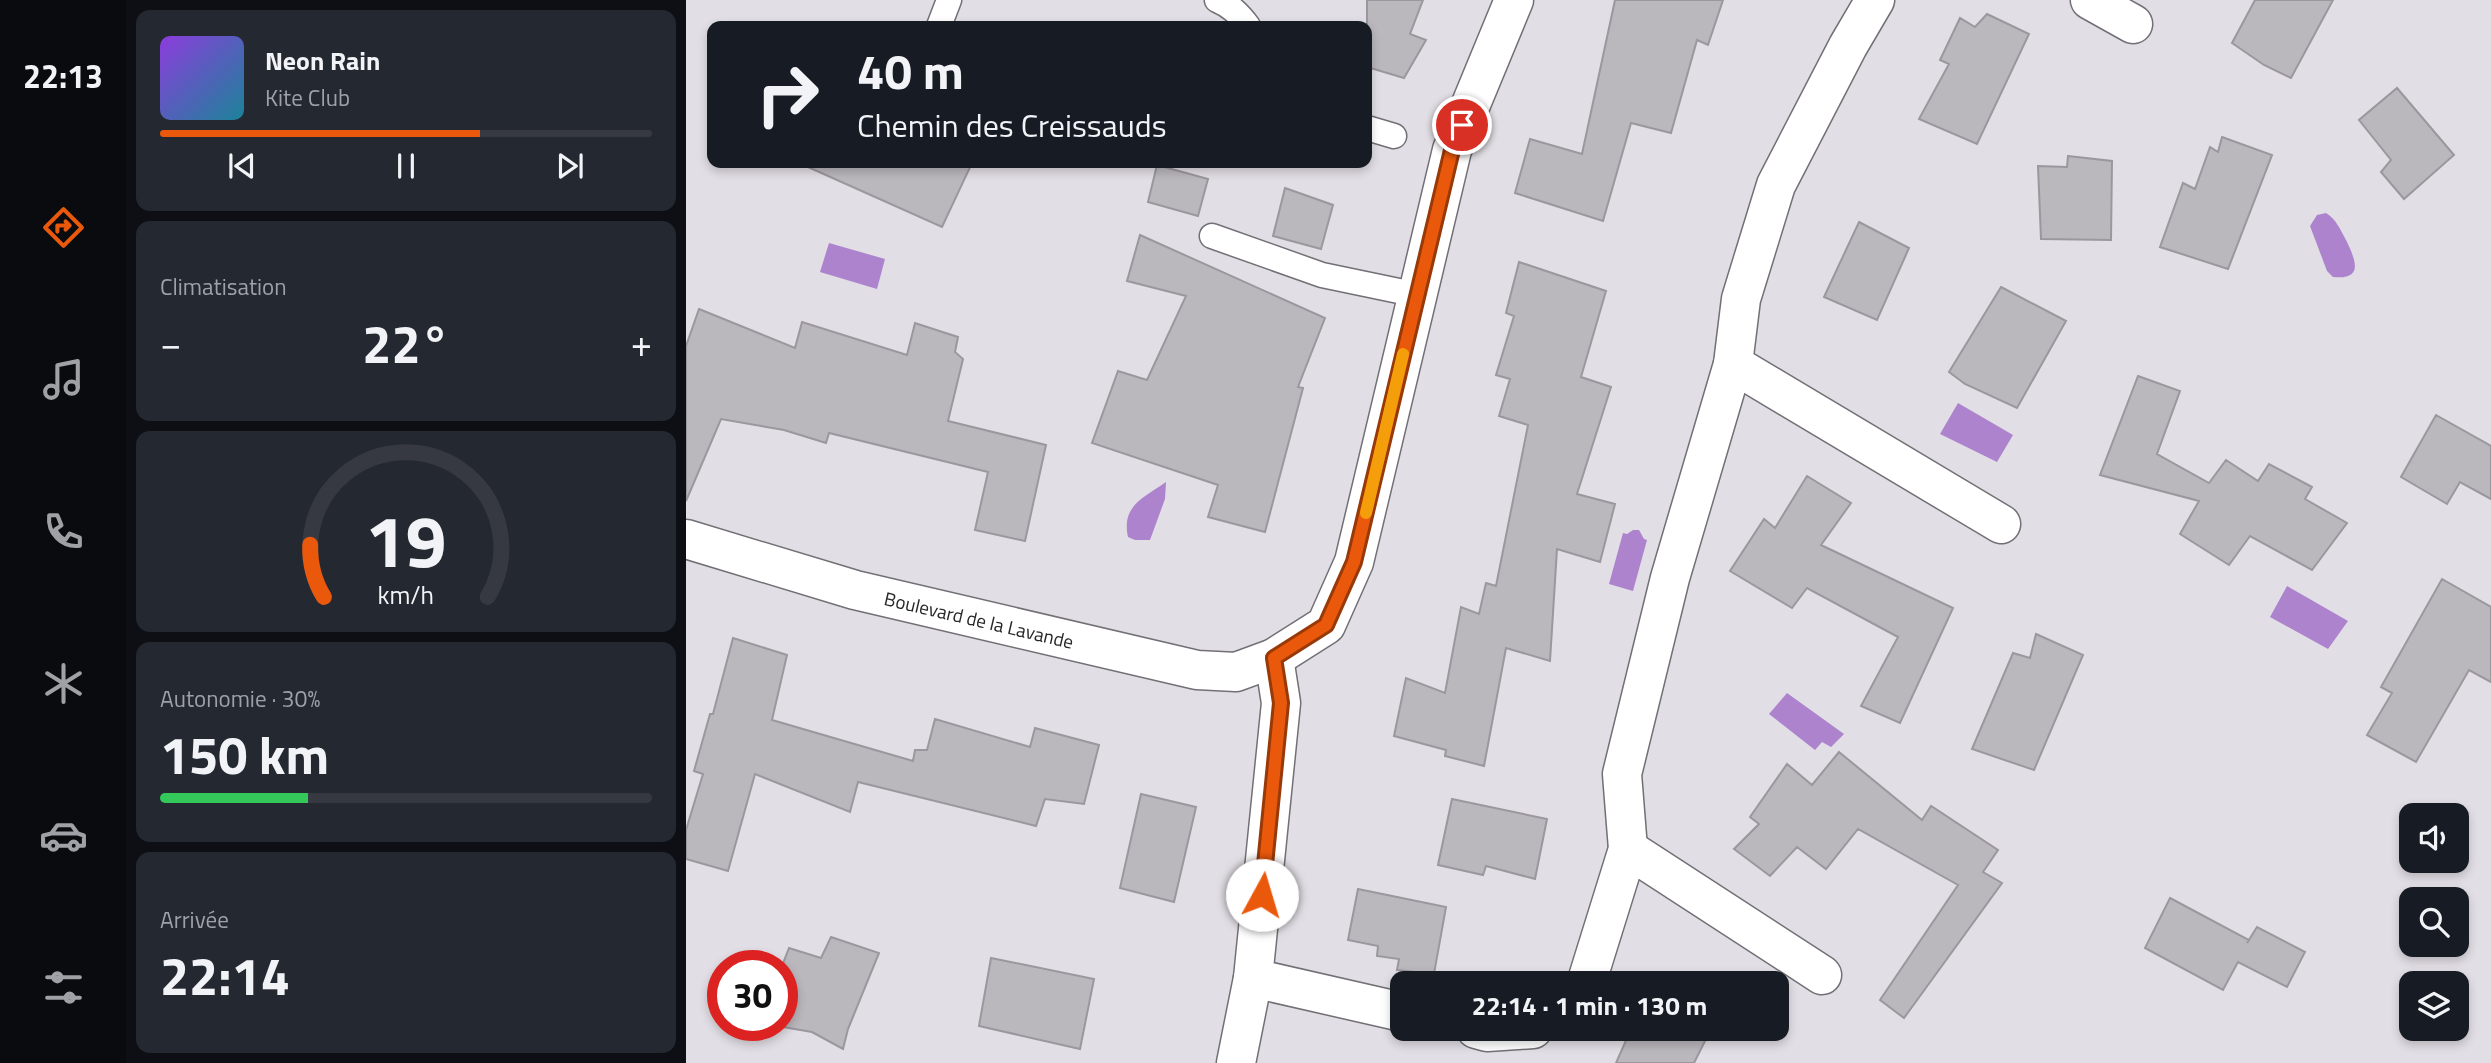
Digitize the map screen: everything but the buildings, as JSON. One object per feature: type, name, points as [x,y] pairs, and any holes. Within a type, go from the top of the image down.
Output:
[{"type":"street","name":"Boulevard de la Lavande","points":[[686,539],[855,590],[1198,670],[1236,672],[1274,658],[1326,625],[1354,562],[1452,150],[1514,0]]},
{"type":"street","points":[[1590,971],[1628,849],[1622,774],[1670,578],[1732,364],[1741,299],[1776,184],[1875,0]]},
{"type":"street","points":[[2090,0],[2133,24]]},
{"type":"street","points":[[1732,364],[2001,523]]},
{"type":"street","points":[[1236,1063],[1253,978],[1281,703],[1274,658]]},
{"type":"street","points":[[1628,849],[1822,975]]},
{"type":"street","points":[[1253,978],[1390,1009]]},
{"type":"lane","points":[[941,21],[950,0]]},
{"type":"lane","points":[[1217,0],[1228,4],[1244,21]]},
{"type":"lane","points":[[1372,129],[1394,136]]},
{"type":"lane","points":[[1212,236],[1322,275],[1418,295]]},
{"type":"shaded area","points":[[2326,213],[2338,225],[2352,254],[2355,267],[2350,275],[2333,277],[2327,271],[2310,226],[2317,215]]},
{"type":"shaded area","points":[[829,243],[885,259],[877,289],[820,272]]},
{"type":"shaded area","points":[[1958,403],[2013,435],[1997,462],[1940,434]]},
{"type":"shaded area","points":[[1166,482],[1165,499],[1150,540],[1128,537],[1127,526],[1131,509]]},
{"type":"shaded area","points":[[1639,530],[1647,540],[1633,591],[1609,584],[1623,533],[1627,534]]},
{"type":"shaded area","points":[[2287,586],[2348,621],[2328,649],[2270,617]]},
{"type":"shaded area","points":[[1787,693],[1844,734],[1831,747],[1822,742],[1815,750],[1769,714]]},
{"type":"slow traffic","points":[[1366,513],[1403,354]]},
{"type":"route","points":[[1262,895],[1281,703],[1274,658],[1326,625],[1354,562],[1452,150],[1462,125]]}]
